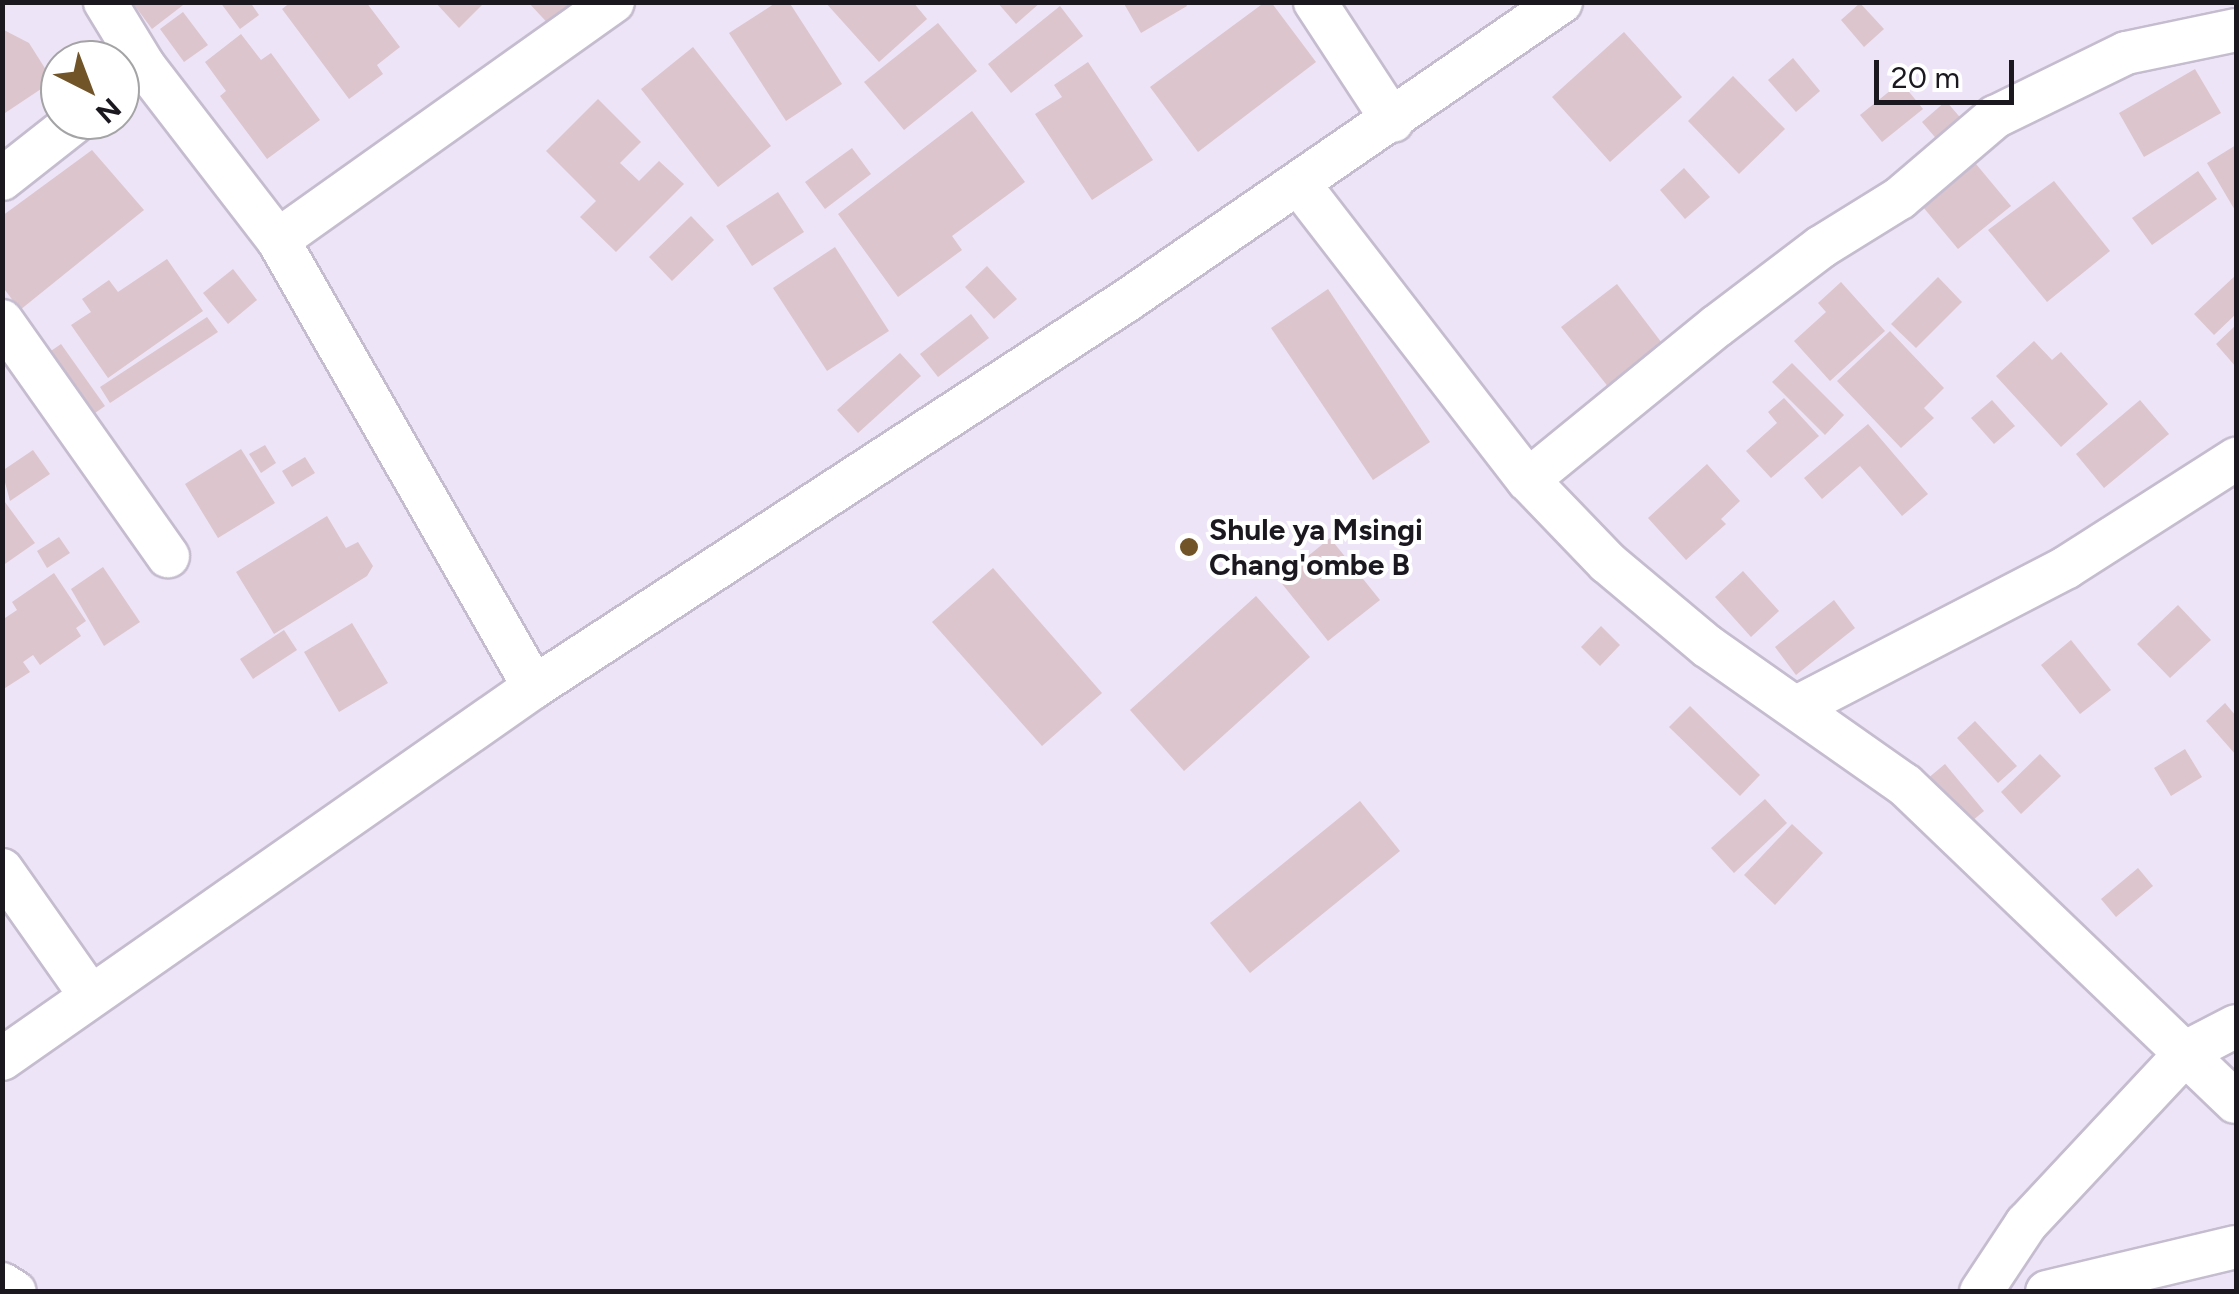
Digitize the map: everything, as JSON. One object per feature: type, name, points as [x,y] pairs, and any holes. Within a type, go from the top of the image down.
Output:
[{"type":"street","points":[[104,2],[118,40]]},
{"type":"street","points":[[278,240],[612,2]]},
{"type":"street","points":[[1316,2],[1393,122]]},
{"type":"street","points":[[2,1059],[89,994],[534,686],[1300,184],[1561,2]]},
{"type":"street","points":[[1528,480],[1732,314],[1900,198],[1995,117],[2126,52],[2236,30]]},
{"type":"street","points":[[140,85],[278,240],[534,686]]},
{"type":"street","points":[[2,179],[51,140]]},
{"type":"street","points":[[1300,184],[1528,480],[1608,563],[1707,646],[1800,706],[1906,784],[2188,1051],[2236,1102]]},
{"type":"street","points":[[2,321],[168,556]]},
{"type":"street","points":[[1800,706],[2068,567],[2236,459]]},
{"type":"street","points":[[2,870],[89,994]]},
{"type":"street","points":[[1981,1292],[2026,1224],[2188,1051],[2236,1026]]},
{"type":"street","points":[[2047,1292],[2219,1251]]},
{"type":"street","points":[[2154,1292],[2219,1251]]},
{"type":"street","points":[[2,1284],[15,1292]]},
{"type":"building","points":[[132,2],[187,2],[152,29]]},
{"type":"building","points":[[220,2],[250,2],[259,15],[240,29]]},
{"type":"building","points":[[291,2],[366,2],[400,47],[377,65],[383,74],[349,99],[282,9]]},
{"type":"building","points":[[435,2],[485,2],[459,28]]},
{"type":"building","points":[[528,2],[584,2],[554,30]]},
{"type":"building","points":[[777,2],[789,2],[842,84],[786,121],[729,33]]},
{"type":"building","points":[[825,2],[913,2],[927,19],[879,62]]},
{"type":"building","points":[[997,2],[1041,2],[1016,24]]},
{"type":"building","points":[[1123,2],[1185,2],[1187,6],[1141,33]]},
{"type":"building","points":[[1265,2],[1271,2],[1316,62],[1198,152],[1150,87]]},
{"type":"building","points":[[1860,3],[1884,29],[1864,47],[1841,20]]},
{"type":"building","points":[[1060,6],[1083,36],[1011,93],[988,64]]},
{"type":"building","points":[[183,12],[208,45],[184,62],[160,29]]},
{"type":"building","points":[[938,23],[977,71],[904,130],[864,82]]},
{"type":"building","points":[[2,29],[29,43],[40,60],[40,90],[2,115]]},
{"type":"building","points":[[1624,32],[1682,97],[1610,162],[1552,97]]},
{"type":"building","points":[[241,34],[261,60],[271,53],[320,120],[267,159],[220,96],[226,91],[205,62]]},
{"type":"building","points":[[693,47],[771,146],[718,187],[641,89]]},
{"type":"building","points":[[1793,58],[1820,91],[1796,112],[1768,80]]},
{"type":"building","points":[[1088,62],[1153,160],[1092,200],[1035,114],[1062,97],[1054,85]]},
{"type":"building","points":[[2195,69],[2221,113],[2144,157],[2119,113]]},
{"type":"building","points":[[1733,76],[1785,129],[1739,174],[1688,121]]},
{"type":"building","points":[[1901,82],[1923,109],[1882,142],[1860,115]]},
{"type":"building","points":[[598,99],[641,142],[620,163],[639,181],[659,161],[684,184],[616,252],[580,217],[596,201],[546,151]]},
{"type":"building","points":[[1946,101],[1964,122],[1940,143],[1922,122]]},
{"type":"building","points":[[972,111],[1025,182],[952,236],[962,250],[898,297],[838,214]]},
{"type":"building","points":[[2236,145],[2236,212],[2207,163]]},
{"type":"building","points":[[852,148],[871,174],[825,209],[805,182]]},
{"type":"building","points":[[92,150],[144,210],[20,310],[2,286],[2,216]]},
{"type":"building","points":[[1971,158],[2011,206],[1958,249],[1918,201]]},
{"type":"building","points":[[1684,168],[1710,197],[1685,219],[1660,190]]},
{"type":"building","points":[[2198,171],[2217,199],[2152,245],[2132,218]]},
{"type":"building","points":[[2054,181],[2110,251],[2047,302],[1988,230]]},
{"type":"building","points":[[778,192],[804,232],[752,266],[726,226]]},
{"type":"building","points":[[691,216],[714,240],[672,281],[649,257]]},
{"type":"building","points":[[835,247],[889,331],[827,371],[773,288]]},
{"type":"building","points":[[167,259],[203,311],[108,378],[71,325],[91,312],[82,299],[109,280],[118,292]]},
{"type":"building","points":[[987,266],[1017,299],[994,319],[965,287]]},
{"type":"building","points":[[233,269],[257,300],[228,324],[203,293]]},
{"type":"building","points":[[2236,275],[2236,314],[2214,335],[2194,314]]},
{"type":"building","points":[[1938,277],[1962,302],[1916,348],[1891,324]]},
{"type":"building","points":[[1841,282],[1885,331],[1830,381],[1794,341],[1826,312],[1818,303]]},
{"type":"building","points":[[1617,284],[1668,351],[1613,393],[1561,327]]},
{"type":"building","points":[[1328,289],[1430,442],[1373,480],[1271,328]]},
{"type":"building","points":[[971,314],[989,338],[938,377],[920,354]]},
{"type":"building","points":[[207,317],[218,332],[110,403],[100,387]]},
{"type":"building","points":[[2236,325],[2236,367],[2216,344]]},
{"type":"building","points":[[1890,331],[1944,388],[1924,408],[1934,418],[1901,448],[1837,381]]},
{"type":"building","points":[[2034,341],[2052,360],[2061,352],[2108,404],[2061,447],[1996,376]]},
{"type":"building","points":[[61,344],[105,406],[78,425],[35,362]]},
{"type":"building","points":[[900,353],[921,376],[858,433],[837,410]]},
{"type":"building","points":[[1792,363],[1844,415],[1825,435],[1772,382]]},
{"type":"building","points":[[1784,398],[1819,436],[1771,478],[1746,451],[1777,423],[1768,412]]},
{"type":"building","points":[[1992,400],[2015,426],[1994,444],[1971,418]]},
{"type":"building","points":[[2140,400],[2169,434],[2104,488],[2076,454]]},
{"type":"building","points":[[1868,424],[1928,494],[1902,516],[1860,466],[1822,499],[1804,478]]},
{"type":"building","points":[[265,445],[276,463],[261,473],[249,454]]},
{"type":"building","points":[[241,449],[275,503],[218,538],[185,484]]},
{"type":"building","points":[[33,450],[50,474],[10,501],[2,471]]},
{"type":"building","points":[[305,457],[315,473],[292,487],[282,471]]},
{"type":"building","points":[[1707,464],[1740,501],[1721,519],[1726,524],[1686,560],[1648,518]]},
{"type":"building","points":[[2,498],[35,543],[2,566]]},
{"type":"building","points":[[327,516],[346,548],[358,542],[373,566],[367,576],[274,634],[236,572]]},
{"type":"building","points":[[59,537],[70,553],[47,568],[37,551]]},
{"type":"building","points":[[1330,538],[1380,600],[1328,641],[1279,580]]},
{"type":"building","points":[[103,567],[140,622],[104,646],[71,589]]},
{"type":"building","points":[[993,568],[1102,693],[1042,746],[932,622]]},
{"type":"building","points":[[1743,571],[1779,611],[1751,637],[1715,597]]},
{"type":"building","points":[[54,573],[86,621],[76,628],[81,636],[40,665],[33,655],[23,662],[30,672],[2,690],[2,620],[17,610],[12,602]]},
{"type":"building","points":[[1256,596],[1310,657],[1184,771],[1130,710]]},
{"type":"building","points":[[1834,600],[1855,628],[1796,675],[1775,647]]},
{"type":"building","points":[[2178,605],[2211,640],[2170,678],[2137,644]]},
{"type":"building","points":[[352,623],[388,683],[339,712],[304,652]]},
{"type":"building","points":[[1601,626],[1620,645],[1600,666],[1581,647]]},
{"type":"building","points":[[284,630],[297,650],[253,679],[240,659]]},
{"type":"building","points":[[2071,640],[2111,690],[2080,714],[2041,665]]},
{"type":"building","points":[[2225,703],[2236,716],[2236,755],[2206,721]]},
{"type":"building","points":[[1690,706],[1760,775],[1740,796],[1669,727]]},
{"type":"building","points":[[1975,721],[2017,766],[1998,783],[1957,738]]},
{"type":"building","points":[[2185,749],[2202,777],[2171,796],[2154,768]]},
{"type":"building","points":[[2040,754],[2061,776],[2021,814],[2001,792]]},
{"type":"building","points":[[1945,764],[1984,811],[1960,831],[1921,784]]},
{"type":"building","points":[[1765,799],[1787,823],[1734,873],[1711,848]]},
{"type":"building","points":[[1360,801],[1400,851],[1250,973],[1210,923]]},
{"type":"building","points":[[1792,824],[1823,853],[1775,905],[1744,875]]},
{"type":"building","points":[[2138,868],[2153,886],[2116,917],[2101,899]]},
{"type":"place","name":"Shule ya Msingi Chang'ombe B","points":[[1189,547]]}]
